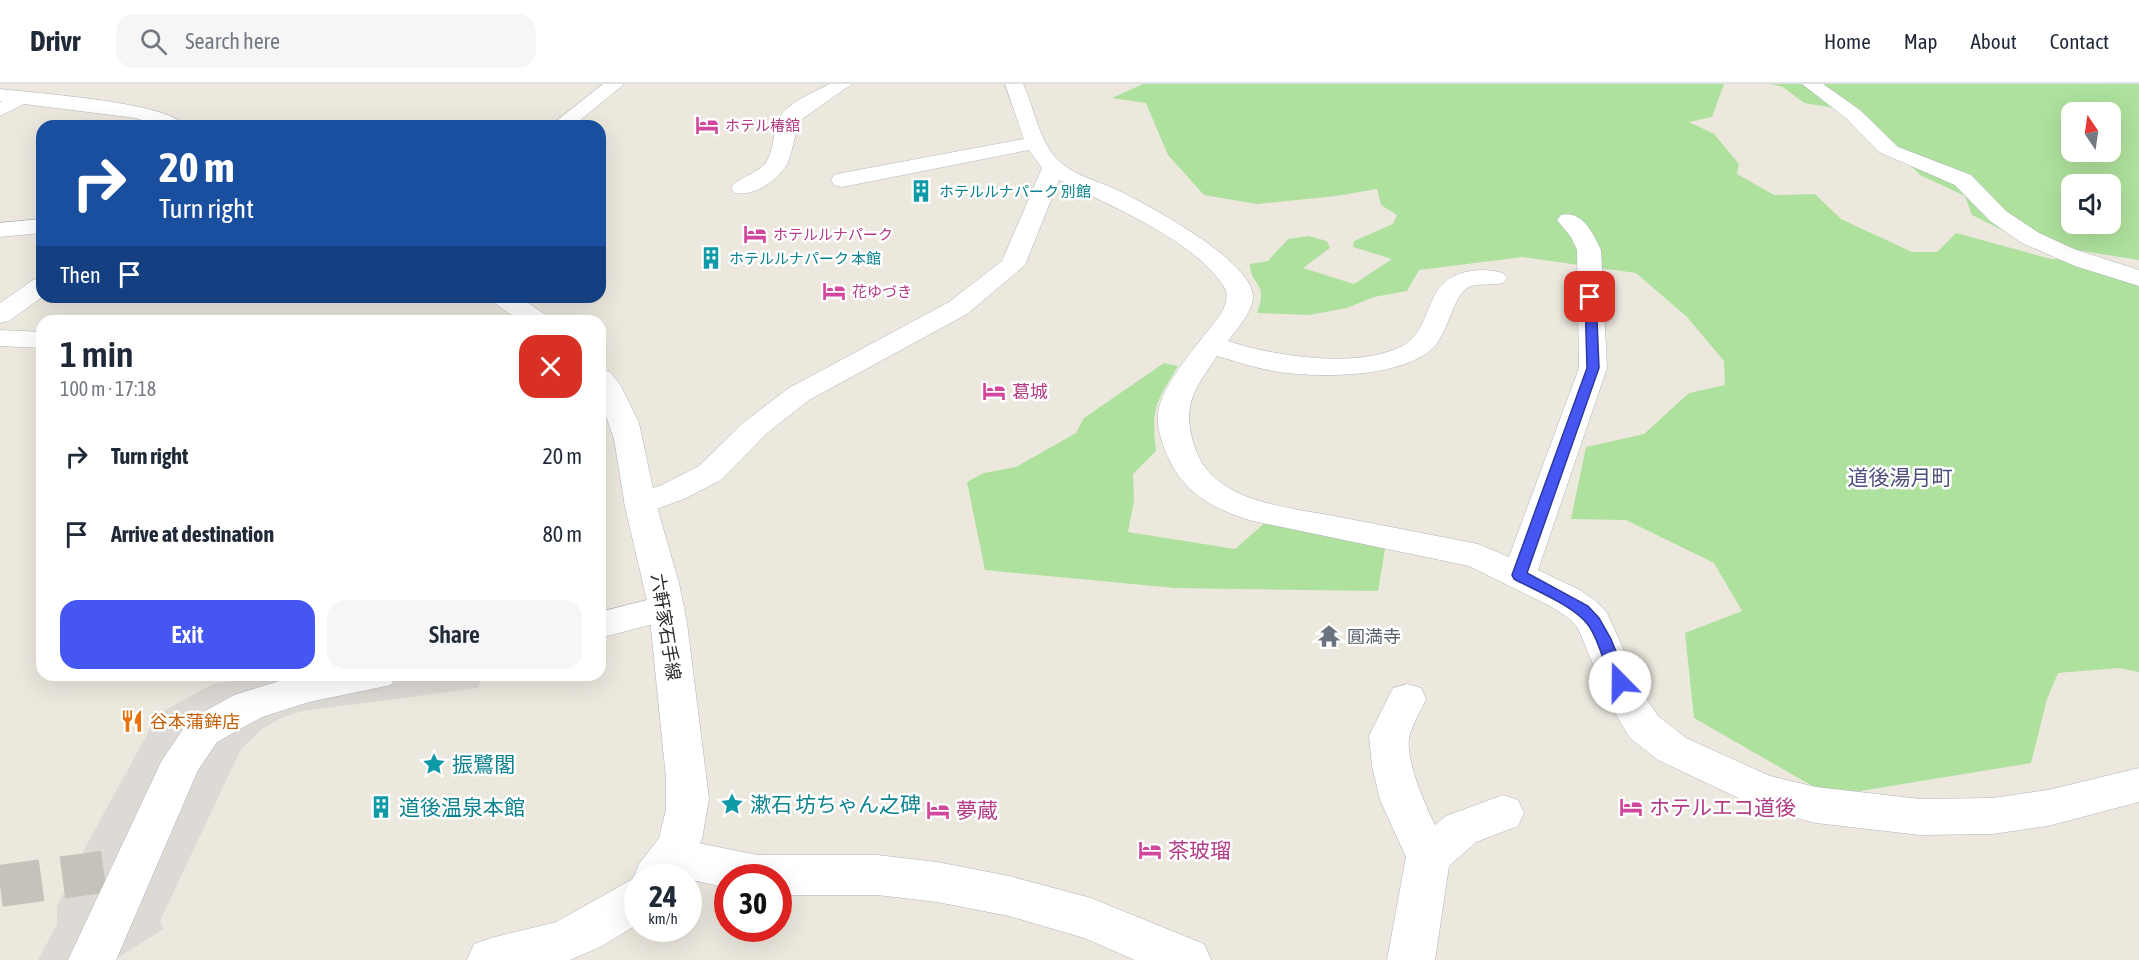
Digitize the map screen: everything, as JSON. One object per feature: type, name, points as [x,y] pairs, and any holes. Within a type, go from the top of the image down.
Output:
[{"type":"street","points":[[568,120],[615,84]]},
{"type":"street","points":[[742,188],[762,179],[777,163],[789,119],[797,111],[843,84]]},
{"type":"street","points":[[640,504],[673,492],[710,473],[755,428],[783,405],[799,394],[958,308],[1012,265],[1044,155],[1014,84]]},
{"type":"street","points":[[1811,84],[1859,120],[1880,143],[1900,155],[1966,182],[1996,214],[2032,239],[2073,258],[2139,278]]},
{"type":"street","points":[[0,95],[136,112],[163,120]]},
{"type":"street","points":[[0,110],[21,98]]},
{"type":"street","points":[[842,180],[1000,151],[1044,155],[1138,208],[1216,262],[1231,277],[1240,291],[1239,308],[1176,400],[1172,420],[1182,460],[1198,482],[1225,500],[1253,510],[1478,556],[1565,598],[1583,610],[1594,622],[1628,703],[1644,727],[1672,749],[1762,792],[1816,805],[1909,816],[1992,816],[2048,808],[2139,785]]},
{"type":"street","points":[[1519,575],[1593,368],[1589,250],[1582,235],[1569,220]]},
{"type":"street","points":[[0,230],[36,227]]},
{"type":"street","points":[[1212,345],[1267,362],[1302,365],[1338,366],[1392,358],[1415,350],[1431,333],[1449,291],[1457,281],[1481,276],[1494,278]]},
{"type":"street","points":[[0,315],[36,289]]},
{"type":"street","points":[[511,303],[528,315]]},
{"type":"street","points":[[0,338],[36,340]]},
{"type":"street","name":"六軒家石手線","points":[[606,385],[631,443],[640,504],[667,608],[687,806],[683,833],[666,864]]},
{"type":"street","points":[[606,623],[667,608]]},
{"type":"street","points":[[92,960],[181,762],[203,731],[248,706],[308,687],[343,681]]},
{"type":"street","points":[[1407,699],[1389,736],[1392,766],[1401,800],[1428,857],[1411,960]]},
{"type":"street","points":[[1428,857],[1461,829],[1503,813]]},
{"type":"street","points":[[702,870],[757,875],[877,875],[937,882],[1009,896],[1091,919],[1187,960]]},
{"type":"street","points":[[491,960],[558,945],[597,927],[624,908]]},
{"type":"green space","points":[[1143,84],[1724,84],[1712,117],[1689,122],[1714,134],[1739,164],[1737,174],[1774,195],[1815,194],[1841,219],[1912,252],[1937,252],[1956,233],[2051,259],[2093,259],[2139,273],[2139,672],[2119,668],[2058,673],[2047,699],[2031,763],[1830,796],[1694,718],[1685,633],[1742,611],[1714,563],[1626,520],[1571,519],[1586,447],[1644,434],[1689,393],[1725,385],[1724,361],[1687,317],[1636,273],[1523,257],[1419,270],[1407,291],[1374,297],[1347,308],[1309,315],[1257,313],[1261,295],[1250,264],[1268,261],[1288,239],[1308,236],[1327,241],[1330,248],[1303,268],[1354,284],[1392,259],[1353,247],[1354,241],[1393,224],[1397,215],[1381,205],[1377,189],[1336,196],[1257,204],[1204,195],[1168,155],[1146,103],[1112,98]]},
{"type":"green space","points":[[1770,84],[2139,84],[2139,260],[2026,242],[1972,215],[1965,196],[1920,175],[1877,132],[1834,108],[1804,103],[1783,87]]},
{"type":"green space","points":[[1164,363],[1178,366],[1157,406],[1154,425],[1156,451],[1133,474],[1134,501],[1128,532],[1235,549],[1267,521],[1385,549],[1378,591],[1175,588],[985,570],[967,482],[984,473],[1016,467],[1076,433],[1084,418]]},
{"type":"shaded area","points":[[230,681],[481,681],[478,688],[303,711],[281,718],[262,729],[241,749],[160,921],[164,929],[114,960],[38,960],[57,924],[57,907],[86,846],[158,714],[213,684]]},
{"type":"tunnel","points":[[0,886],[131,868]]},
{"type":"place","name":"ホテル椿舘","points":[[707,125]]},
{"type":"place","name":"ホテルルナパーク 別館","points":[[921,191]]},
{"type":"place","name":"ホテルルナパーク","points":[[755,234]]},
{"type":"place","name":"ホテルルナパーク 本館","points":[[711,258]]},
{"type":"place","name":"花ゆづき","points":[[834,291]]},
{"type":"place","name":"葛城","points":[[994,391]]},
{"type":"place","name":"圓満寺","points":[[1329,636]]},
{"type":"place","name":"谷本蒲鉾店","points":[[132,721]]},
{"type":"place","name":"振鷺閣","points":[[434,764]]},
{"type":"place","name":"漱石 坊ちゃん之碑","points":[[732,804]]},
{"type":"place","name":"道後温泉本館","points":[[381,807]]},
{"type":"place","name":"ホテルエコ道後","points":[[1631,807]]},
{"type":"place","name":"夢蔵","points":[[938,810]]},
{"type":"place","name":"茶玻瑠","points":[[1150,850]]},
{"type":"district","name":"道後湯月町","points":[[1900,477]]},
{"type":"route","points":[[1590,297],[1593,368],[1519,575],[1565,598],[1583,610],[1594,622],[1603,639],[1620,682]]}]
